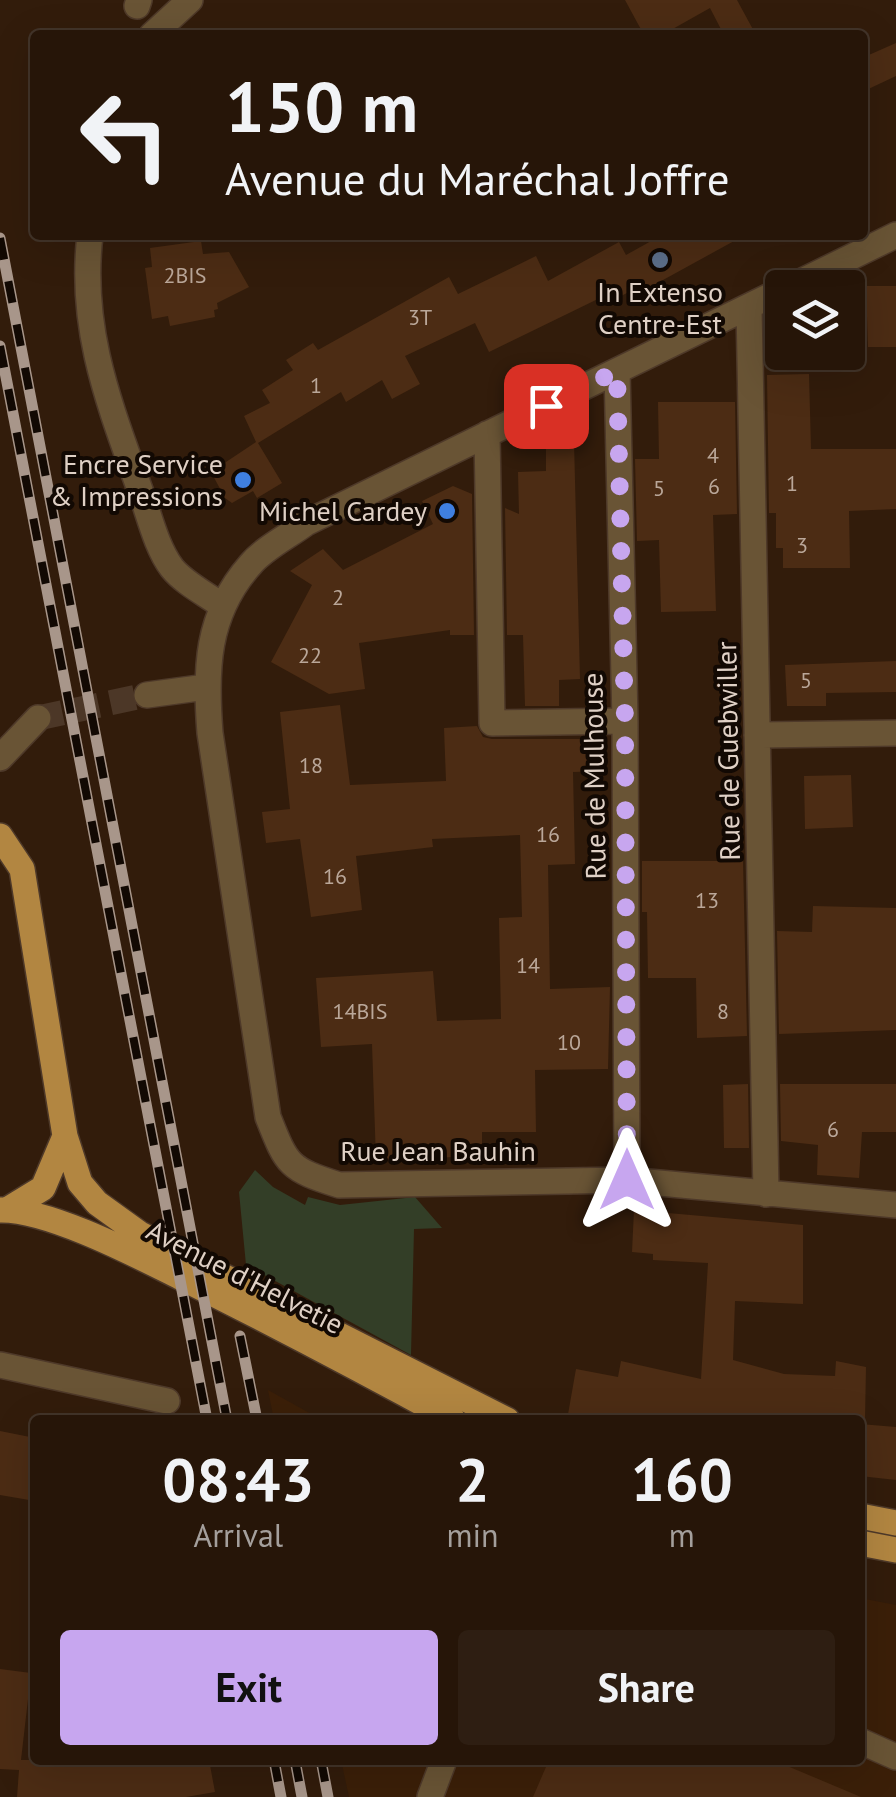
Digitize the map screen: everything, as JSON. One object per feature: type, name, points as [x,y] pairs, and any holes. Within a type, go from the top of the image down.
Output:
[{"type":"main road","name":"Avenue d'Helvetie","points":[[0,836],[22,869],[65,1136],[80,1182],[97,1203],[140,1234],[497,1415]]},
{"type":"main road","points":[[4,1210],[43,1188],[65,1136]]},
{"type":"main road","name":"Avenue d'Helvetie","points":[[4,1210],[72,1228],[137,1256],[445,1415]]},
{"type":"main road","points":[[865,1517],[896,1523]]},
{"type":"main road","points":[[865,1544],[896,1550]]},
{"type":"street","points":[[157,30],[190,0]]},
{"type":"street","name":"Rue Jean Bauhin","points":[[824,270],[896,235]]},
{"type":"street","points":[[90,240],[86,289],[92,341],[155,533],[172,568],[222,605]]},
{"type":"street","name":"Rue Jean Bauhin","points":[[765,298],[306,523],[252,562],[222,605],[208,656],[206,687],[268,1117],[285,1159],[305,1174],[339,1185],[627,1180],[896,1205]]},
{"type":"street","name":"Rue de Guebwiller","points":[[749,306],[766,1194]]},
{"type":"street","name":"Rue de Mulhouse","points":[[617,371],[625,721],[627,1180]]},
{"type":"street","points":[[487,434],[492,723],[625,721]]},
{"type":"street","points":[[148,695],[206,687]]},
{"type":"street","points":[[0,758],[38,718]]},
{"type":"street","points":[[757,735],[896,733]]},
{"type":"street","points":[[0,1366],[167,1401]]},
{"type":"street","points":[[865,1743],[896,1757]]},
{"type":"street","points":[[430,1797],[442,1765]]},
{"type":"shaded area","points":[[268,1390],[313,1415],[273,1415]]},
{"type":"shaded area","points":[[865,1599],[896,1605],[896,1797],[349,1797],[342,1765],[865,1765]]},
{"type":"green space","points":[[255,1170],[273,1187],[305,1205],[308,1197],[340,1205],[415,1197],[442,1228],[414,1229],[411,1355],[246,1265],[239,1192]]},
{"type":"building","points":[[625,0],[737,0],[753,30],[721,30],[710,8],[671,30],[641,30]]},
{"type":"building","points":[[896,43],[896,76],[868,89],[868,55]]},
{"type":"building","points":[[653,240],[736,240],[643,291],[640,286],[608,303],[604,296],[489,352],[475,323],[405,356],[420,384],[392,399],[382,380],[346,402],[341,392],[258,443],[282,483],[257,498],[253,491],[232,503],[225,498],[211,472],[256,442],[244,416],[270,403],[262,390],[293,370],[286,360],[313,343],[318,350],[449,277],[458,294],[536,256],[548,281],[619,242],[626,255]]},
{"type":"building","points":[[201,241],[203,254],[229,252],[249,287],[217,303],[215,317],[170,326],[168,316],[152,319],[145,268],[152,267],[150,248]]},
{"type":"building","points":[[866,286],[896,286],[896,347],[868,347]]},
{"type":"building","points":[[809,374],[811,449],[896,449],[896,509],[849,511],[850,568],[783,568],[783,548],[776,548],[776,513],[769,513],[767,375]]},
{"type":"building","points":[[658,402],[735,402],[737,514],[713,515],[716,611],[661,612],[659,540],[637,541],[635,459],[659,459]]},
{"type":"building","points":[[546,441],[574,441],[580,679],[559,680],[559,706],[525,706],[523,635],[507,635],[505,508],[519,514],[518,472],[546,471]]},
{"type":"building","points":[[453,486],[472,494],[474,635],[450,635],[450,630],[359,643],[365,689],[329,694],[271,662],[312,585],[290,571],[323,549],[343,570],[433,524],[422,501]]},
{"type":"building","points":[[896,661],[896,692],[826,693],[826,706],[787,706],[785,665]]},
{"type":"building","points":[[340,705],[350,785],[446,781],[444,728],[477,726],[483,737],[492,739],[593,739],[603,752],[604,771],[573,772],[575,864],[548,865],[550,989],[610,987],[608,1069],[535,1070],[536,1132],[482,1132],[482,1156],[376,1160],[372,1044],[321,1047],[316,978],[433,971],[437,1021],[501,1019],[499,918],[522,917],[520,835],[432,839],[433,847],[356,856],[362,910],[311,917],[300,839],[266,843],[262,812],[290,809],[280,712]]},
{"type":"building","points":[[851,775],[853,827],[805,829],[804,776]]},
{"type":"building","points":[[642,861],[743,861],[747,1036],[697,1038],[696,978],[648,978]]},
{"type":"building","points":[[813,906],[896,908],[896,1030],[779,1034],[777,931],[812,932]]},
{"type":"building","points":[[748,1084],[749,1148],[724,1148],[723,1085]]},
{"type":"building","points":[[780,1084],[896,1084],[896,1132],[862,1132],[859,1178],[817,1175],[818,1145],[781,1141]]},
{"type":"building","points":[[634,1210],[803,1225],[803,1304],[735,1301],[733,1360],[784,1374],[835,1376],[836,1361],[866,1367],[865,1420],[865,1415],[568,1415],[576,1369],[618,1377],[621,1361],[701,1379],[708,1263],[653,1260],[653,1254],[632,1252]]},
{"type":"building","points":[[865,1424],[896,1427],[896,1480],[865,1477]]},
{"type":"building","points":[[0,1431],[30,1437],[30,1500],[0,1495]]},
{"type":"building","points":[[0,1669],[30,1673],[21,1760],[30,1760],[30,1765],[210,1765],[215,1792],[186,1797],[17,1797],[19,1770],[0,1769]]},
{"type":"building","points":[[547,1765],[785,1765],[861,1797],[533,1797]]},
{"type":"tunnel","points":[[38,718],[147,695]]},
{"type":"railway","points":[[0,238],[226,1415]]},
{"type":"railway","points":[[0,346],[206,1415]]},
{"type":"railway","points":[[240,1336],[256,1415]]},
{"type":"railway","points":[[275,1765],[281,1797]]},
{"type":"railway","points":[[296,1765],[302,1797]]},
{"type":"railway","points":[[322,1765],[328,1797]]},
{"type":"place","name":"In Extenso Centre-Est","points":[[660,260]]},
{"type":"place","name":"Encre Service & Impressions","points":[[243,480]]},
{"type":"place","name":"Michel Cardey","points":[[447,511]]},
{"type":"route","points":[[546,406],[617,371],[625,721],[627,1180]]}]
